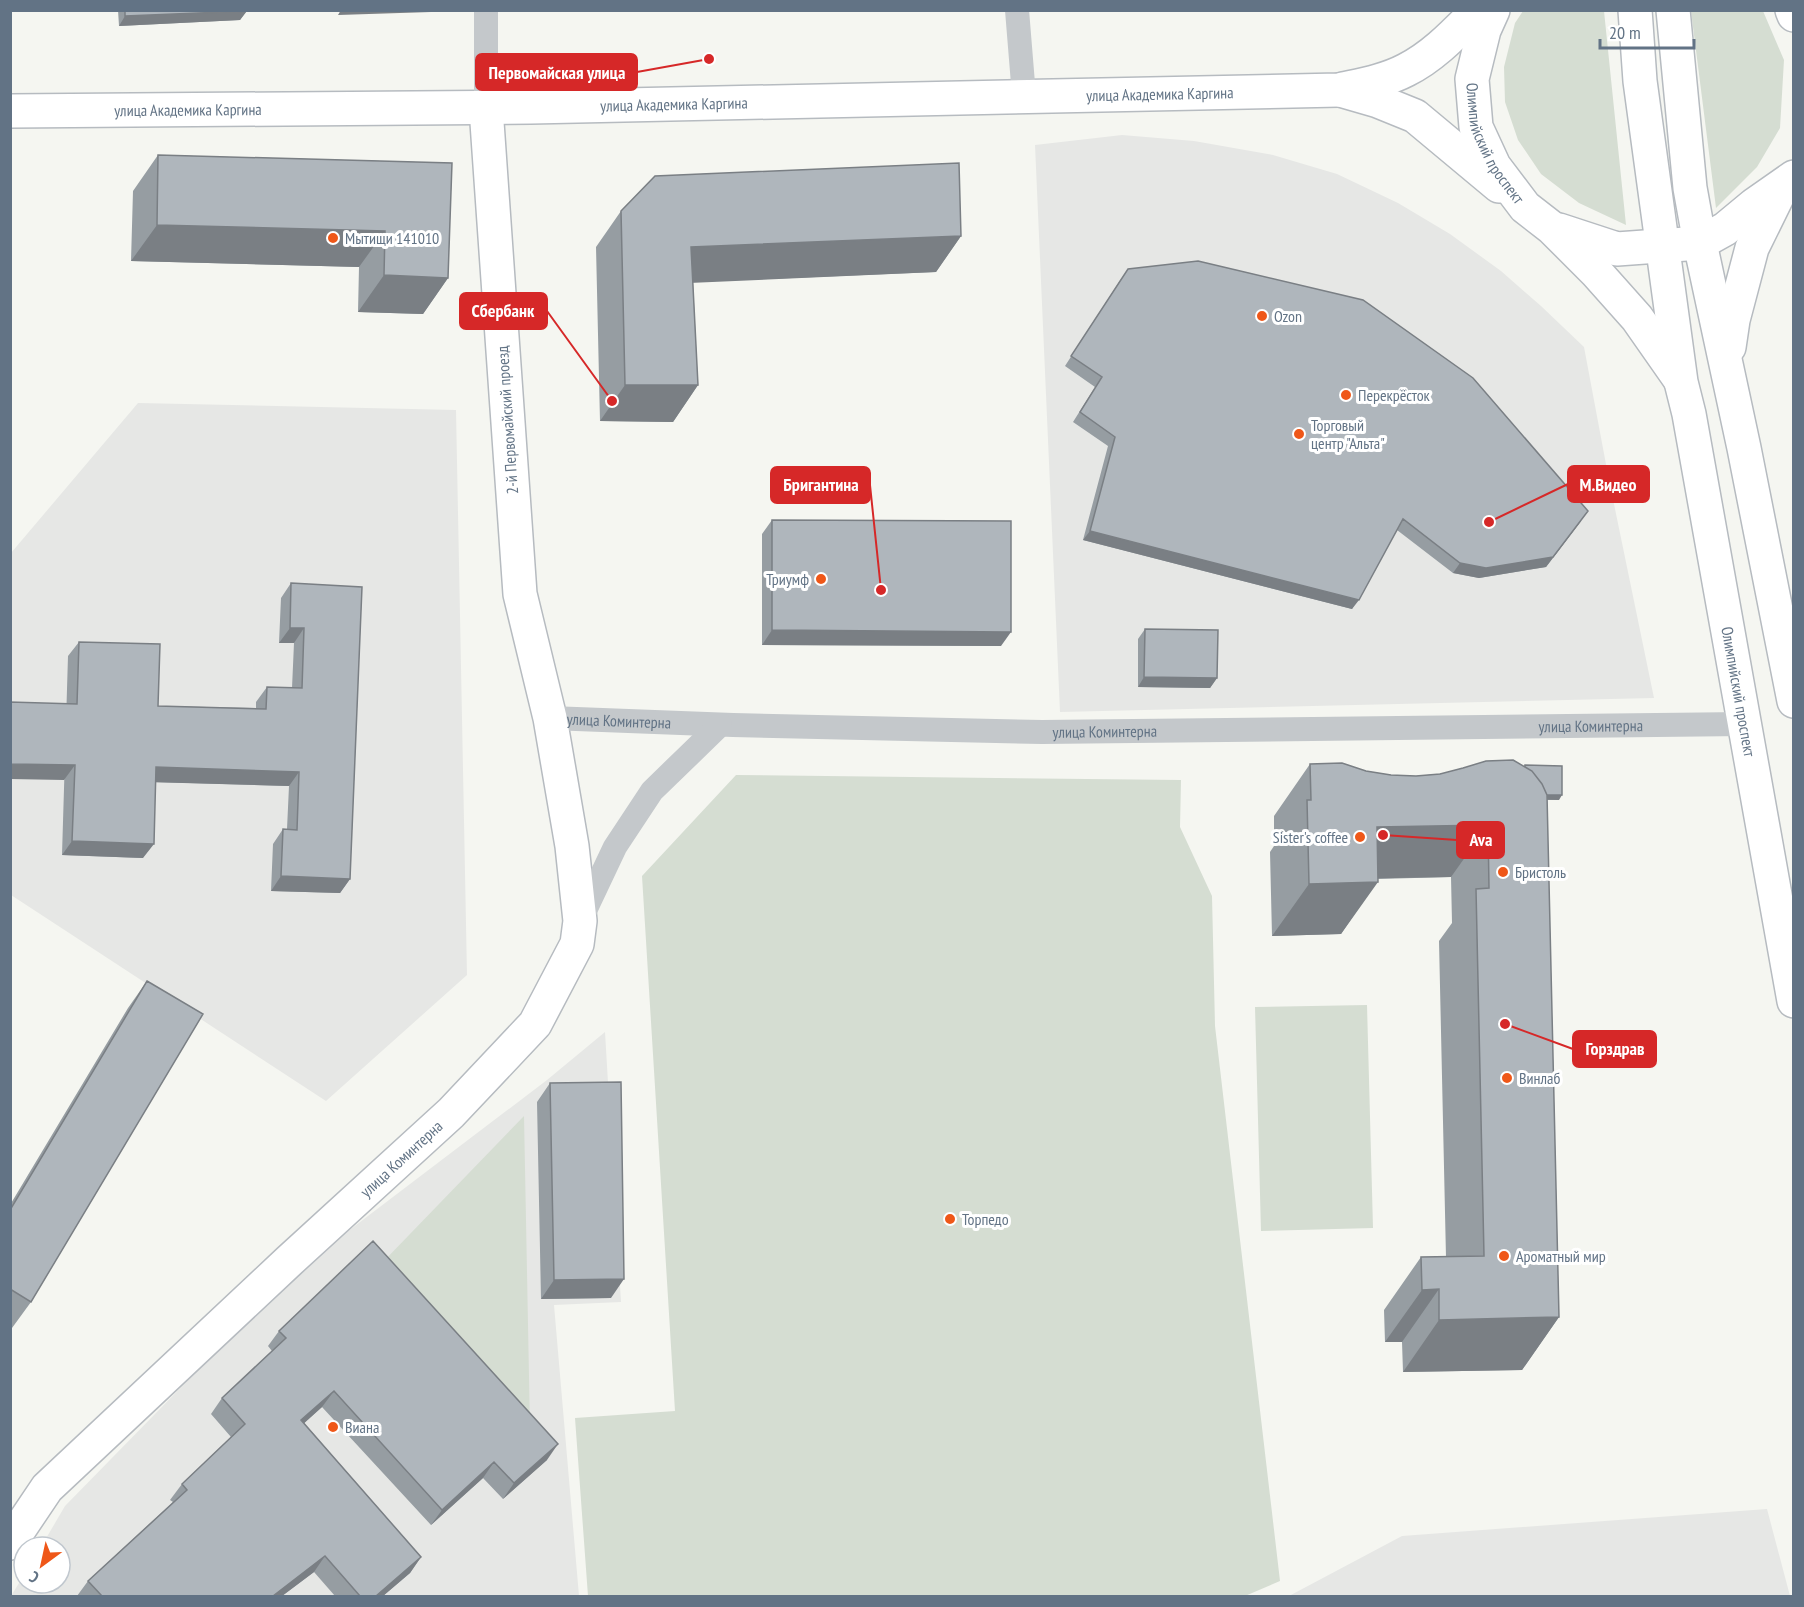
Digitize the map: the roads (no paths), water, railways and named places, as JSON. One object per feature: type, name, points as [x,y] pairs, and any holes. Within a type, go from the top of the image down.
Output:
[{"type":"street","name":"2-й Первомайский проезд","points":[[486,10],[486,108],[520,594],[550,718]]},
{"type":"street","points":[[1017,10],[1024,96]]},
{"type":"street","points":[[1339,90],[1378,81],[1407,70],[1438,49],[1478,10]]},
{"type":"street","name":"Олимпийский проспект","points":[[1493,10],[1484,30],[1472,79],[1476,127],[1494,166],[1525,207],[1552,228],[1637,318],[1682,382]]},
{"type":"street","name":"Олимпийский проспект","points":[[1635,10],[1640,81],[1682,382],[1794,1000]]},
{"type":"street","name":"Олимпийский проспект","points":[[1673,10],[1690,188],[1794,701]]},
{"type":"street","name":"улица Академика Каргина","points":[[10,111],[486,108],[1339,90]]},
{"type":"street","points":[[1339,90],[1378,101],[1414,116],[1525,207]]},
{"type":"street","name":"Олимпийский проспект","points":[[1552,228],[1617,249],[1700,243],[1725,230],[1790,172]]},
{"type":"street","name":"Олимпийский проспект","points":[[1726,361],[1733,320],[1752,248],[1790,172]]},
{"type":"street","name":"улица Коминтерна","points":[[10,1542],[47,1488],[451,1113],[535,1024],[577,944],[580,921],[572,846],[550,718],[720,725],[1041,732],[1744,724]]},
{"type":"street","points":[[580,921],[615,847],[652,791],[720,725]]},
{"type":"place","name":"Первомайская улица","points":[[709,59]]},
{"type":"place","name":"Мытищи 141010","points":[[333,238]]},
{"type":"place","name":"Ozon","points":[[1262,316]]},
{"type":"place","name":"Перекрёсток","points":[[1346,395]]},
{"type":"place","name":"Сбербанк","points":[[612,401]]},
{"type":"place","name":"Торговый центр \"Альта\"","points":[[1299,434]]},
{"type":"place","name":"М.Видео","points":[[1489,522]]},
{"type":"place","name":"Триумф","points":[[821,579]]},
{"type":"place","name":"Бригантина","points":[[881,590]]},
{"type":"place","name":"Ava","points":[[1383,835]]},
{"type":"place","name":"Sister's coffee","points":[[1360,837]]},
{"type":"place","name":"Бристоль","points":[[1503,872]]},
{"type":"place","name":"Горздрав","points":[[1505,1024]]},
{"type":"place","name":"Винлаб","points":[[1507,1078]]},
{"type":"place","name":"Торпедо","points":[[950,1219]]},
{"type":"place","name":"Ароматный мир","points":[[1504,1256]]},
{"type":"place","name":"Виана","points":[[333,1427]]}]
